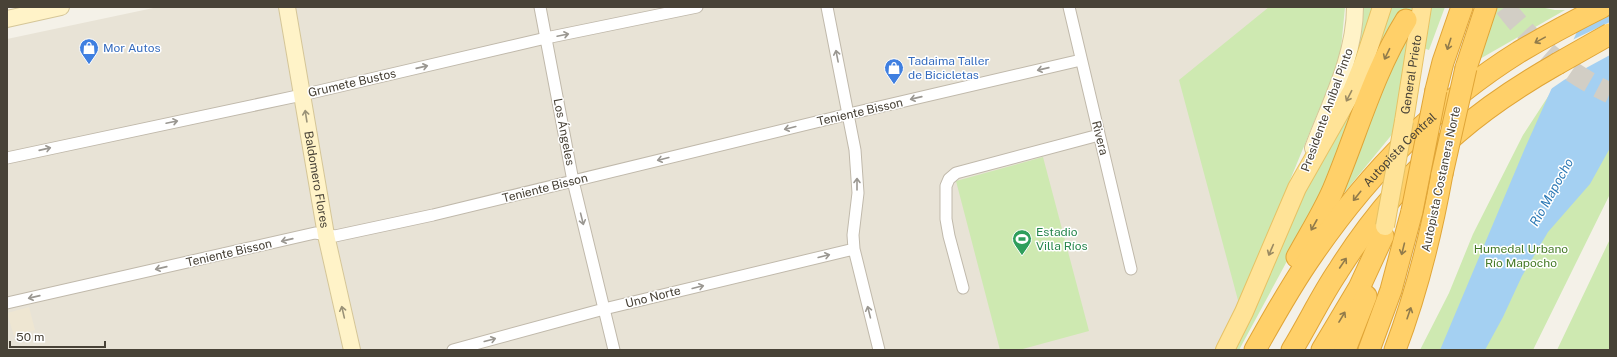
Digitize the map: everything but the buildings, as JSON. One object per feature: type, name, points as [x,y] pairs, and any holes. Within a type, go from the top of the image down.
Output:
[{"type":"highway","name":"Autopista Costanera Norte","points":[[1369,350],[1391,290],[1412,211],[1443,62],[1462,7]]},
{"type":"highway","name":"Autopista Costanera Norte","points":[[1395,350],[1419,280],[1436,211],[1442,174],[1466,68],[1486,7]]},
{"type":"highway","name":"Autopista Central","points":[[1255,350],[1285,298],[1312,256],[1348,206],[1392,155],[1435,115],[1468,88],[1519,52],[1602,7]]},
{"type":"highway","points":[[1255,350],[1286,278],[1332,190],[1373,84],[1392,44],[1406,20]]},
{"type":"highway","points":[[1292,350],[1350,252],[1383,209],[1419,168],[1458,132],[1506,96],[1610,34]]},
{"type":"highway","points":[[1554,66],[1610,47]]},
{"type":"highway","points":[[1322,350],[1359,288],[1384,231]]},
{"type":"highway","points":[[1345,350],[1366,296],[1378,259],[1384,231]]},
{"type":"highway","points":[[1299,350],[1316,309]]},
{"type":"main road","points":[[1225,350],[1244,312],[1297,188],[1352,91],[1364,62],[1382,7]]},
{"type":"main road","name":"General Prieto","points":[[1384,231],[1404,121],[1422,7]]},
{"type":"street","points":[[7,19],[61,7]]},
{"type":"street","name":"Baldomero Flores","points":[[287,7],[326,235],[352,350]]},
{"type":"street","name":"Los Ángeles","points":[[540,7],[573,181],[614,350]]},
{"type":"street","name":"Grumete Bustos","points":[[7,158],[302,95],[546,38],[697,7]]},
{"type":"street","points":[[827,7],[855,150],[858,180],[857,205],[853,235],[854,249],[879,350]]},
{"type":"street","name":"Rivera","points":[[1069,7],[1131,269]]},
{"type":"street","name":"Presidente Aníbal Pinto","points":[[1297,188],[1350,51],[1354,27],[1354,7]]},
{"type":"street","name":"Teniente Bisson","points":[[7,303],[315,233],[335,236],[433,215],[849,114],[1081,60]]},
{"type":"street","points":[[963,288],[946,219],[945,190],[949,179],[956,173],[1099,135]]},
{"type":"street","name":"Uno Norte","points":[[453,350],[604,309],[854,249]]},
{"type":"shaded area","points":[[158,7],[1345,7],[1277,218],[1216,350],[7,350],[7,39]]},
{"type":"shaded area","points":[[29,307],[35,330],[14,336],[7,313]]},
{"type":"green space","points":[[1269,7],[1345,7],[1340,59],[1281,202],[1277,218],[1239,304],[1179,80]]},
{"type":"green space","points":[[1359,7],[1376,7],[1347,86]]},
{"type":"green space","points":[[1391,7],[1416,7],[1394,132],[1335,204],[1346,140],[1293,250],[1239,350],[1230,350],[1300,200],[1347,119],[1361,90]]},
{"type":"green space","points":[[1430,7],[1445,7],[1429,50],[1423,48]]},
{"type":"green space","points":[[1497,7],[1540,7],[1565,10],[1478,60]]},
{"type":"green space","name":"Humedal Urbano Río Mapocho","points":[[1610,7],[1610,194],[1533,350],[1420,350],[1449,293],[1473,234],[1523,135]]},
{"type":"green space","name":"Estadio Villa Ríos","points":[[1043,157],[1089,331],[1019,350],[1000,350],[956,181]]},
{"type":"green space","points":[[1610,239],[1610,350],[1557,350]]},
{"type":"water","name":"Humedal Urbano Río Mapocho","points":[[1588,7],[1610,7],[1610,148],[1590,184],[1548,232],[1522,276],[1503,317],[1485,350],[1440,350],[1525,148]]},
{"type":"pier","points":[[1610,22],[1610,55],[1564,80],[1548,91],[1570,41]]},
{"type":"tunnel","points":[[1505,7],[1527,33],[1565,67],[1610,93]]},
{"type":"place","name":"Mor Autos","points":[[89,65]]},
{"type":"place","name":"Tadaima Taller de Bicicletas","points":[[894,85]]},
{"type":"place","name":"Estadio Villa Ríos","points":[[1022,256]]},
{"type":"water label","name":"Río Mapocho","points":[[1551,192]]}]
